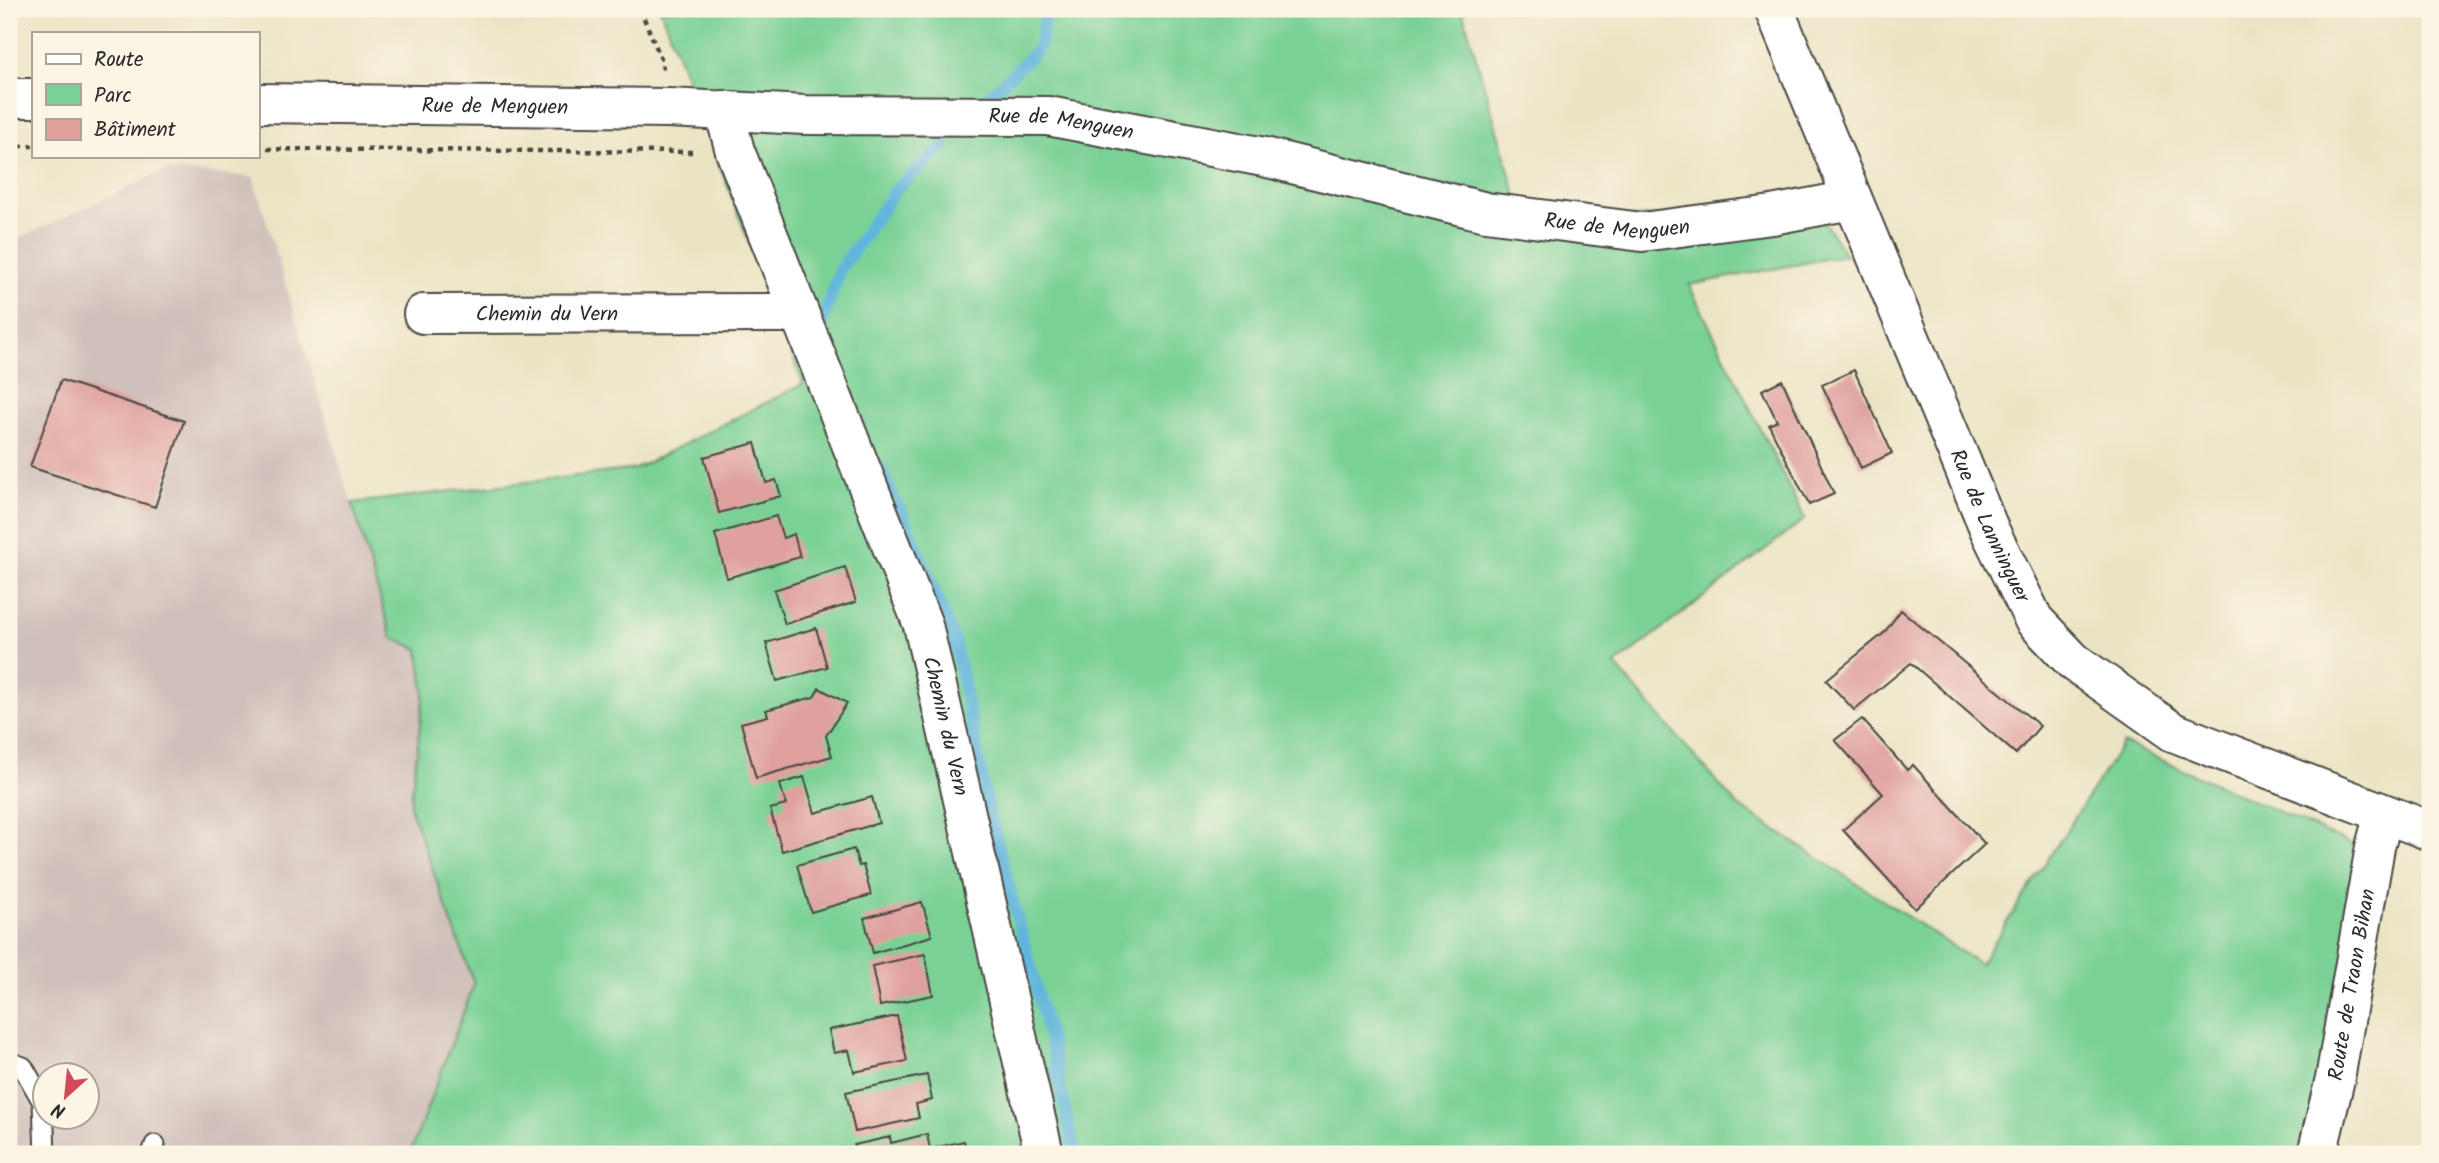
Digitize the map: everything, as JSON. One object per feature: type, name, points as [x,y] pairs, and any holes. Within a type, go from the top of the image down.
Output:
[{"type":"street","name":"Rue de Lanninguer","points":[[1774,9],[1990,531],[2034,620],[2073,661],[2173,732],[2430,831]]},
{"type":"street","points":[[9,98],[32,98]]},
{"type":"street","name":"Rue de Menguen","points":[[259,103],[724,110],[805,115],[1048,116],[1264,157],[1486,212],[1642,232],[1772,215],[1852,200]]},
{"type":"street","name":"Chemin du Vern","points":[[724,110],[735,151],[923,625],[1044,1154]]},
{"type":"street","name":"Chemin du Vern","points":[[423,314],[799,313]]},
{"type":"street","name":"Route de Traon Bihan","points":[[2317,1154],[2335,1079],[2375,847],[2384,814]]},
{"type":"lane","points":[[9,1062],[23,1067],[43,1102],[45,1154]]},
{"type":"path","points":[[9,146],[32,146]]},
{"type":"shaded area","points":[[166,170],[253,177],[392,638],[419,649],[424,692],[410,807],[474,984],[410,1154],[9,1154],[9,243]]},
{"type":"green space","points":[[660,9],[1462,9],[1517,199],[1602,220],[1812,203],[1846,255],[1689,285],[1805,519],[1615,665],[1737,805],[1980,964],[2123,743],[2369,852],[2315,1154],[410,1154],[474,984],[410,807],[424,692],[419,649],[392,638],[352,503],[635,469],[803,384]]},
{"type":"building","points":[[1854,370],[1892,453],[1861,468],[1822,385]]},
{"type":"building","points":[[61,380],[184,421],[155,507],[30,467]]},
{"type":"building","points":[[1782,380],[1834,494],[1809,505],[1769,425],[1777,421],[1762,390]]},
{"type":"building","points":[[755,443],[766,483],[776,480],[781,496],[719,513],[704,457]]},
{"type":"building","points":[[776,516],[783,538],[794,534],[800,557],[727,578],[715,534]]},
{"type":"building","points":[[845,567],[856,602],[785,624],[774,590]]},
{"type":"building","points":[[1901,610],[2040,726],[2016,754],[1911,663],[1854,710],[1826,680],[1884,633]]},
{"type":"building","points":[[816,628],[827,667],[777,681],[766,643]]},
{"type":"building","points":[[819,688],[847,703],[826,736],[832,756],[756,778],[741,723],[768,716],[766,710],[814,697]]},
{"type":"building","points":[[1862,719],[1907,770],[1913,765],[1985,844],[1915,909],[1843,830],[1883,794],[1835,740]]},
{"type":"building","points":[[804,777],[815,813],[872,797],[879,823],[782,851],[770,809],[786,805],[780,784]]},
{"type":"building","points":[[854,849],[859,866],[863,865],[871,895],[811,912],[797,865]]},
{"type":"building","points":[[922,902],[932,936],[873,953],[864,918]]},
{"type":"building","points":[[925,954],[933,995],[880,1006],[872,966]]},
{"type":"building","points":[[897,1016],[907,1061],[854,1072],[849,1050],[834,1053],[829,1030]]},
{"type":"building","points":[[927,1075],[932,1100],[916,1104],[919,1118],[855,1132],[846,1092]]},
{"type":"building","points":[[927,1134],[930,1149],[964,1141],[967,1154],[856,1154],[854,1145],[890,1137],[891,1143]]},
{"type":"waterway","points":[[990,95],[1037,50],[1041,41],[1045,9]]},
{"type":"waterway","points":[[818,334],[840,270],[897,188],[944,146]]},
{"type":"waterway","points":[[880,468],[916,545],[955,643],[988,807],[1053,1052],[1075,1154]]}]
